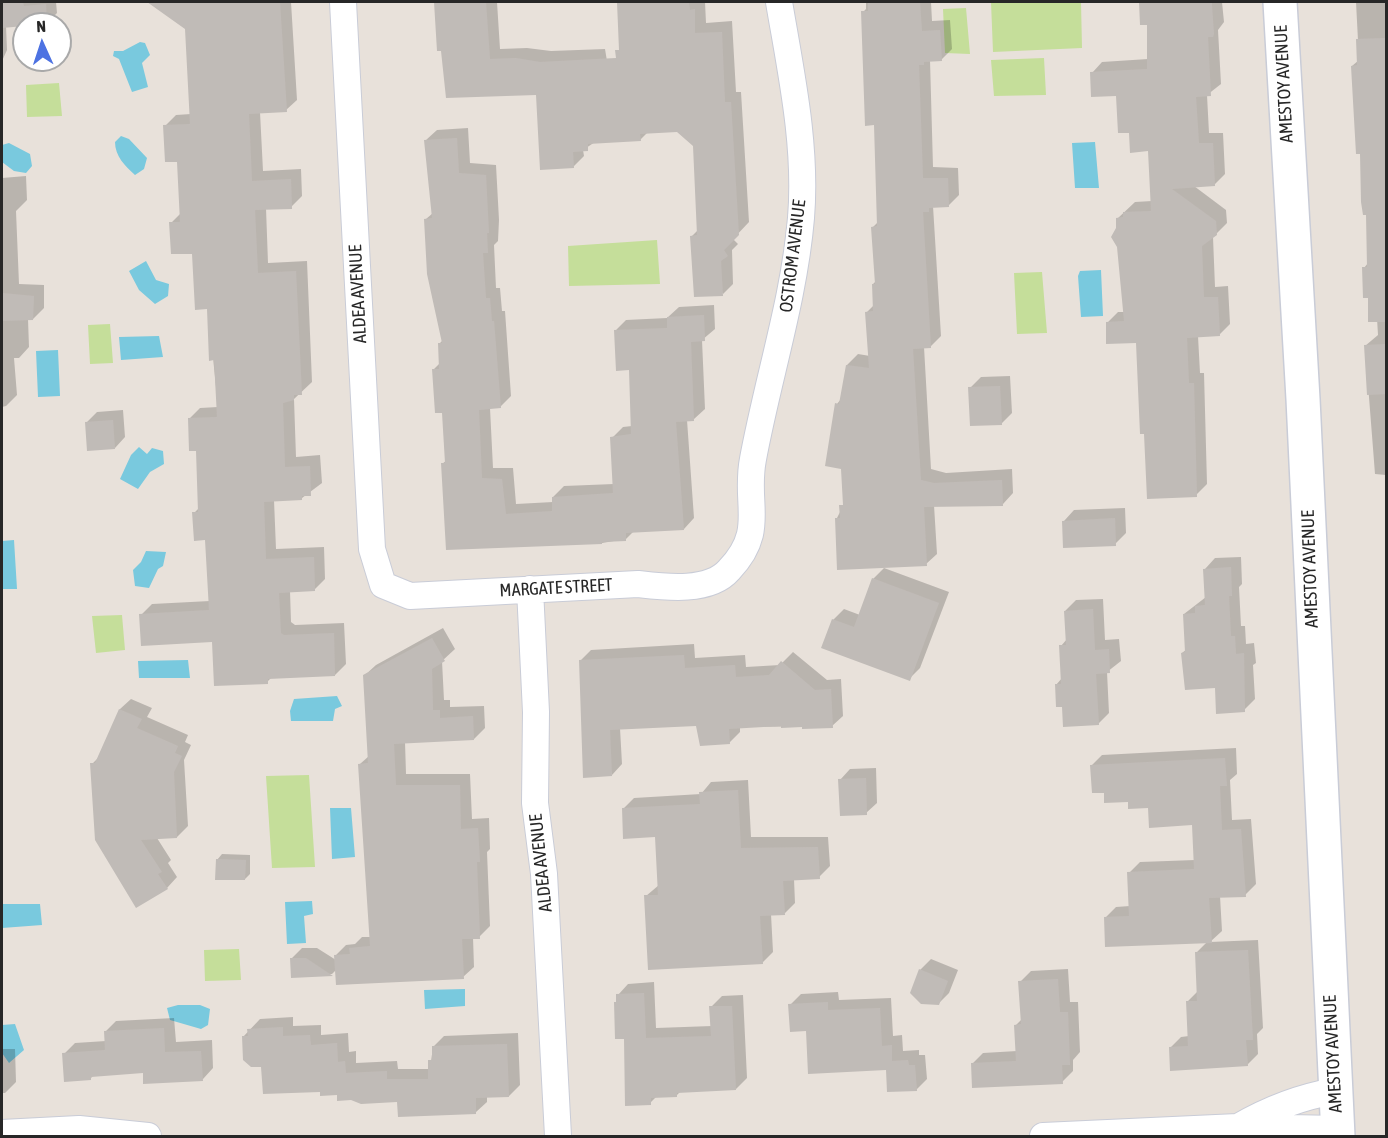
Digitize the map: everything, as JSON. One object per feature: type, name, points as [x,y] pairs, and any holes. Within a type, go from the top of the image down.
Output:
[{"type":"street","name":"ALDEA AVENUE","points":[[343,2],[372,549],[384,585]]},
{"type":"street","name":"OSTROM AVENUE","points":[[727,573],[744,551],[752,532],[752,464],[763,404],[791,296],[801,216],[800,125],[779,2]]},
{"type":"street","name":"AMESTOY AVENUE","points":[[1280,2],[1303,399],[1338,1133]]},
{"type":"street","name":"MARGATE STREET","points":[[384,585],[410,596],[638,584],[681,586],[706,583],[727,573]]},
{"type":"street","name":"ALDEA AVENUE","points":[[530,589],[536,712],[535,803],[544,874],[558,1137]]},
{"type":"street","points":[[1238,1127],[1265,1112],[1308,1095],[1335,1091]]},
{"type":"street","points":[[1043,1137],[1238,1127],[1338,1133]]},
{"type":"street","points":[[2,1133],[79,1130],[148,1137]]},
{"type":"green space","points":[[991,2],[1081,2],[1082,48],[993,52]]},
{"type":"green space","points":[[966,8],[970,54],[945,53],[943,9]]},
{"type":"green space","points":[[1044,58],[1046,95],[994,96],[991,60]]},
{"type":"green space","points":[[59,83],[62,116],[27,117],[26,85]]},
{"type":"green space","points":[[657,240],[660,284],[569,286],[568,246]]},
{"type":"green space","points":[[1042,272],[1047,333],[1017,334],[1014,273]]},
{"type":"green space","points":[[110,324],[113,363],[90,364],[88,325]]},
{"type":"green space","points":[[122,615],[125,650],[96,653],[92,616]]},
{"type":"green space","points":[[309,775],[315,867],[272,868],[266,776]]},
{"type":"green space","points":[[239,949],[241,980],[205,981],[204,950]]},
{"type":"water","points":[[140,42],[145,43],[150,55],[142,63],[148,87],[132,92],[119,59],[113,56],[114,51],[123,51]]},
{"type":"water","points":[[121,136],[129,139],[147,158],[144,169],[135,175],[124,164],[117,152],[115,142]]},
{"type":"water","points":[[1095,142],[1099,188],[1075,188],[1072,143]]},
{"type":"water","points":[[9,143],[30,154],[32,166],[26,173],[14,171],[2,162],[2,145]]},
{"type":"water","points":[[146,261],[156,280],[169,284],[168,296],[155,304],[139,290],[129,271]]},
{"type":"water","points":[[1101,270],[1103,316],[1081,317],[1078,276],[1080,271]]},
{"type":"water","points":[[159,336],[163,357],[121,360],[119,337]]},
{"type":"water","points":[[58,350],[60,396],[38,397],[36,351]]},
{"type":"water","points":[[139,447],[147,454],[152,448],[163,451],[164,464],[150,472],[138,489],[120,479],[131,455]]},
{"type":"water","points":[[14,540],[17,589],[2,589],[2,541]]},
{"type":"water","points":[[146,551],[166,552],[163,566],[158,569],[149,588],[135,586],[133,570],[141,562]]},
{"type":"water","points":[[188,660],[190,678],[139,678],[138,661]]},
{"type":"water","points":[[337,696],[342,706],[335,709],[333,721],[291,721],[290,711],[294,699]]},
{"type":"water","points":[[330,808],[351,808],[355,857],[332,859]]},
{"type":"water","points":[[312,901],[313,914],[304,916],[306,943],[287,944],[285,902]]},
{"type":"water","points":[[2,904],[40,904],[42,925],[2,928]]},
{"type":"water","points":[[465,989],[465,1006],[425,1009],[424,990]]},
{"type":"water","points":[[178,1005],[200,1005],[210,1009],[208,1025],[201,1029],[170,1020],[167,1008]]},
{"type":"water","points":[[15,1024],[24,1050],[9,1063],[2,1053],[2,1025]]},
{"type":"building","points":[[2,2],[23,2],[24,6],[46,4],[46,12],[12,12],[12,27],[2,28]]},
{"type":"building","points":[[147,2],[280,2],[287,112],[249,114],[252,181],[291,179],[292,209],[255,210],[258,273],[296,271],[302,395],[294,395],[294,400],[283,403],[285,467],[310,466],[311,496],[302,496],[302,500],[264,502],[266,559],[314,557],[315,591],[279,593],[281,633],[284,635],[334,633],[335,676],[268,679],[268,684],[214,686],[212,642],[141,646],[139,614],[209,610],[205,540],[194,541],[192,512],[198,512],[196,451],[189,451],[188,418],[217,417],[214,360],[209,361],[207,309],[195,310],[192,254],[171,254],[169,222],[180,222],[177,162],[165,162],[163,125],[190,124],[185,29]]},
{"type":"building","points":[[434,2],[486,2],[490,59],[516,58],[540,62],[616,58],[615,50],[619,50],[617,2],[689,2],[690,10],[695,9],[695,33],[722,32],[725,102],[731,102],[739,235],[724,250],[728,256],[721,261],[723,296],[694,297],[690,236],[697,235],[693,146],[677,132],[640,134],[641,141],[588,144],[588,151],[573,152],[574,168],[540,170],[536,95],[446,98],[441,51],[437,51]]},
{"type":"building","points":[[868,2],[920,2],[922,31],[940,30],[942,61],[924,62],[924,65],[919,65],[923,178],[948,178],[949,207],[929,208],[929,212],[923,212],[931,348],[913,349],[921,480],[934,483],[1002,480],[1003,506],[924,507],[927,566],[837,570],[835,518],[840,518],[839,505],[843,505],[841,469],[825,466],[835,403],[839,404],[846,365],[869,368],[865,312],[873,311],[872,284],[875,284],[871,227],[877,226],[874,125],[865,126],[861,11],[868,11]]},
{"type":"building","points":[[1139,2],[1212,2],[1214,34],[1213,37],[1208,37],[1211,96],[1196,97],[1199,143],[1213,143],[1215,186],[1172,189],[1216,221],[1217,235],[1202,246],[1204,297],[1218,297],[1220,336],[1187,338],[1189,383],[1194,383],[1197,497],[1147,499],[1144,434],[1140,434],[1136,343],[1106,344],[1106,322],[1124,321],[1117,247],[1111,237],[1116,228],[1116,218],[1123,217],[1123,212],[1151,211],[1148,151],[1130,153],[1129,133],[1118,133],[1116,96],[1091,97],[1090,72],[1147,69],[1147,25],[1140,25]]},
{"type":"building","points":[[1386,38],[1386,322],[1368,322],[1368,298],[1363,298],[1362,267],[1367,267],[1366,215],[1363,215],[1361,202],[1360,154],[1356,154],[1351,66],[1357,65],[1356,39]]},
{"type":"building","points":[[457,138],[459,173],[486,175],[489,233],[487,233],[488,253],[483,253],[486,298],[490,298],[492,321],[494,321],[501,408],[479,410],[482,478],[502,479],[506,514],[552,511],[552,497],[613,493],[610,437],[631,434],[629,370],[616,371],[614,330],[667,328],[667,317],[704,315],[705,341],[691,342],[694,421],[676,422],[684,530],[626,533],[626,541],[602,542],[602,544],[446,550],[441,463],[445,463],[442,413],[435,413],[432,369],[439,369],[438,343],[442,343],[427,274],[424,219],[432,218],[424,140]]},
{"type":"building","points":[[2,293],[34,296],[33,320],[2,321]]},
{"type":"building","points":[[1386,344],[1386,394],[1367,395],[1364,345]]},
{"type":"building","points":[[1000,386],[1002,425],[970,426],[968,387]]},
{"type":"building","points":[[113,420],[115,449],[87,451],[85,422]]},
{"type":"building","points":[[1115,518],[1116,546],[1063,548],[1062,521]]},
{"type":"building","points":[[1231,567],[1232,596],[1229,596],[1231,636],[1235,636],[1236,654],[1244,653],[1245,712],[1216,714],[1215,688],[1185,690],[1181,653],[1185,652],[1183,614],[1195,613],[1195,606],[1205,605],[1203,569]]},
{"type":"building","points":[[872,578],[939,603],[910,681],[821,648],[832,619],[854,627]]},
{"type":"building","points":[[1093,609],[1095,650],[1109,649],[1110,673],[1096,674],[1099,725],[1063,727],[1062,707],[1056,707],[1055,684],[1061,684],[1059,645],[1066,645],[1064,611]]},
{"type":"building","points":[[432,638],[445,661],[432,669],[433,710],[440,710],[440,718],[473,716],[474,740],[394,744],[396,785],[460,785],[461,829],[478,828],[480,939],[462,939],[464,979],[336,985],[334,955],[350,954],[349,948],[370,946],[358,764],[368,763],[363,675]]},
{"type":"building","points":[[684,655],[685,668],[735,665],[736,677],[769,675],[781,661],[815,690],[831,689],[833,728],[802,729],[802,727],[781,728],[781,726],[729,729],[730,744],[700,746],[696,726],[610,730],[612,776],[583,778],[579,660]]},
{"type":"building","points":[[119,709],[142,719],[137,728],[178,746],[175,753],[182,756],[174,772],[177,838],[141,840],[162,872],[158,874],[168,889],[136,908],[95,840],[90,763],[95,763]]},
{"type":"building","points":[[1225,758],[1227,786],[1220,786],[1222,830],[1241,829],[1246,897],[1209,898],[1212,943],[1105,947],[1104,917],[1129,916],[1127,872],[1194,869],[1192,825],[1149,828],[1148,808],[1128,809],[1128,802],[1104,803],[1104,793],[1092,793],[1090,765]]},
{"type":"building","points":[[866,778],[867,815],[840,816],[838,779]]},
{"type":"building","points":[[738,790],[741,848],[818,847],[820,879],[783,881],[785,915],[760,916],[763,964],[648,970],[644,895],[658,895],[655,837],[623,839],[622,808],[700,804],[699,792]]},
{"type":"building","points":[[216,859],[246,860],[245,880],[215,880]]},
{"type":"building","points":[[1248,950],[1253,1040],[1246,1040],[1248,1066],[1170,1071],[1169,1047],[1188,1046],[1186,1001],[1197,1001],[1195,952]]},
{"type":"building","points":[[290,958],[306,958],[333,976],[291,978]]},
{"type":"building","points":[[919,969],[948,981],[939,1005],[921,1004],[910,993]]},
{"type":"building","points":[[1058,979],[1060,1012],[1068,1012],[1070,1065],[1062,1065],[1063,1084],[972,1088],[971,1063],[1016,1061],[1014,1025],[1021,1024],[1018,981]]},
{"type":"building","points":[[644,993],[646,1038],[711,1036],[709,1006],[732,1006],[736,1090],[677,1093],[677,1097],[651,1098],[651,1105],[625,1106],[624,1039],[615,1039],[614,1002],[616,1002],[616,994]]},
{"type":"building","points":[[828,1002],[828,1010],[880,1008],[882,1046],[892,1045],[892,1061],[908,1060],[909,1065],[915,1065],[917,1091],[887,1092],[886,1070],[808,1074],[806,1031],[790,1032],[788,1004]]},
{"type":"building","points":[[283,1027],[283,1036],[310,1035],[311,1045],[337,1043],[338,1062],[345,1061],[346,1073],[387,1071],[387,1079],[428,1079],[428,1060],[432,1060],[432,1046],[507,1044],[509,1097],[476,1098],[476,1114],[398,1117],[397,1102],[361,1104],[351,1100],[337,1101],[337,1095],[320,1096],[320,1092],[263,1094],[261,1067],[251,1067],[243,1060],[242,1036],[248,1036],[247,1029]]},
{"type":"building","points":[[164,1028],[165,1052],[201,1051],[203,1081],[143,1084],[143,1073],[91,1077],[91,1080],[64,1082],[62,1053],[105,1050],[104,1031]]}]
